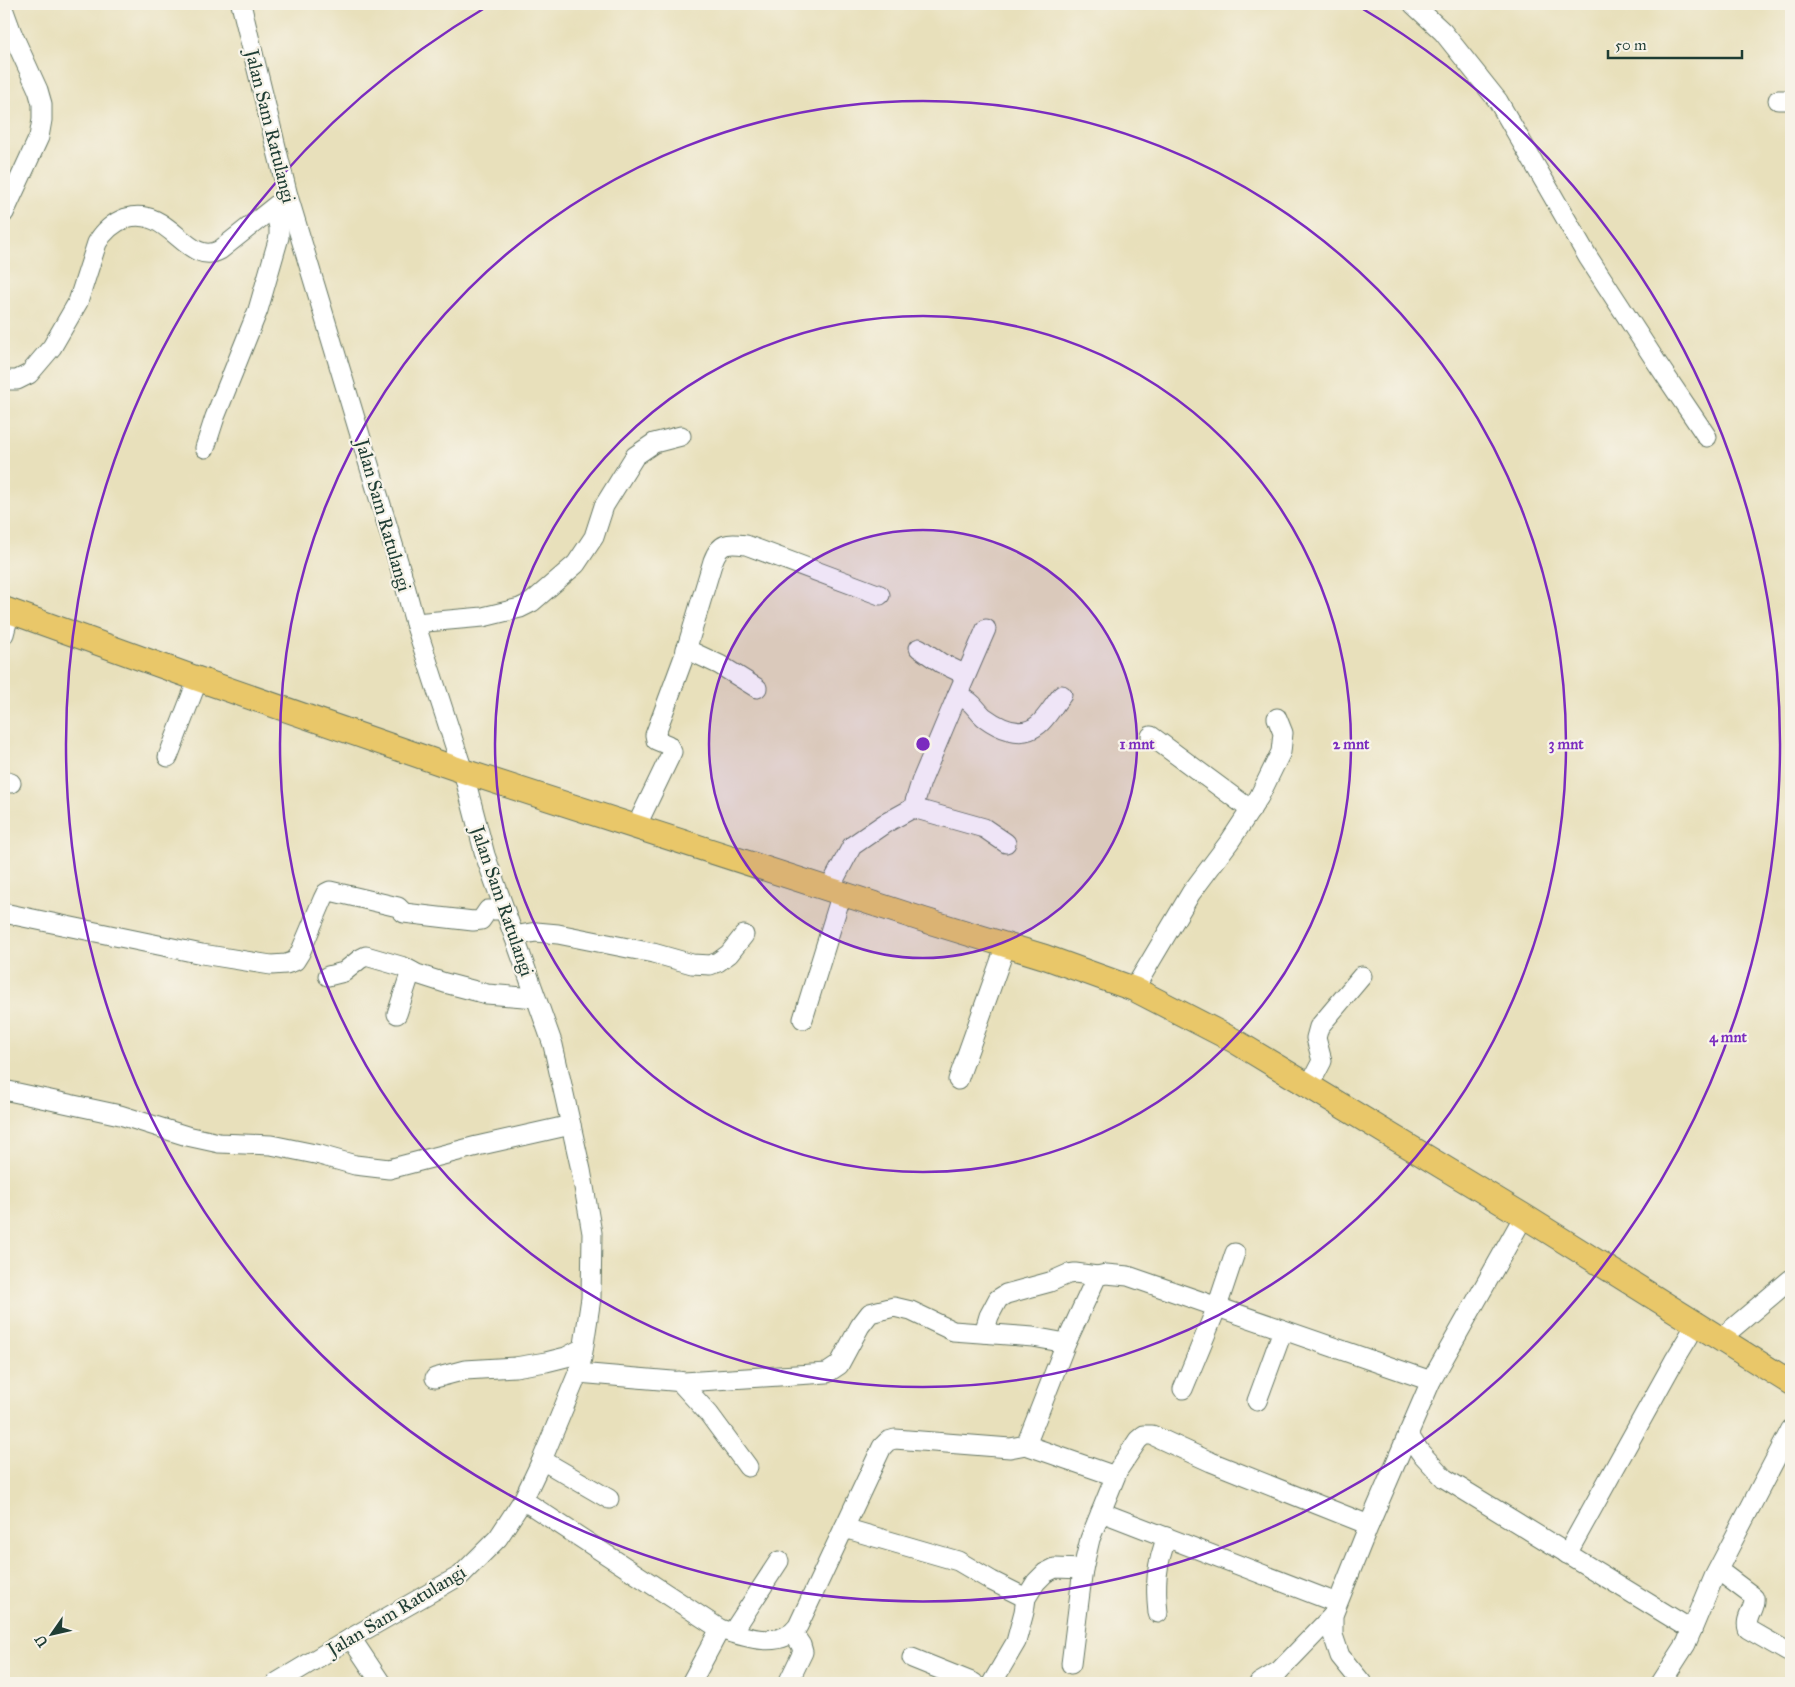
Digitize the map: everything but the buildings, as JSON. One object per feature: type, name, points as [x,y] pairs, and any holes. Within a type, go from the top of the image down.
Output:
[{"type":"main road","points":[[7,610],[198,679],[463,770],[1061,962],[1134,989],[1233,1040],[1524,1216],[1791,1383]]},
{"type":"street","name":"Jalan Sam Ratulangi","points":[[241,4],[288,196],[398,562],[414,624],[463,770],[484,856],[553,1045],[581,1170],[592,1233],[591,1298],[578,1373],[542,1460],[523,1500],[498,1538],[460,1575],[276,1683]]},
{"type":"street","points":[[1414,4],[1443,32],[1498,101],[1588,257],[1656,363],[1707,437]]},
{"type":"street","points":[[4,11],[38,90],[42,104],[42,120],[39,137],[4,213]]},
{"type":"street","points":[[4,380],[17,380],[29,374],[52,346],[78,302],[97,243],[101,236],[117,222],[136,216],[148,217],[160,222],[199,253],[210,254],[220,250],[288,196]]},
{"type":"street","points":[[205,448],[215,417],[258,310],[279,237],[274,208]]},
{"type":"street","points":[[414,624],[483,618],[520,608],[532,602],[576,564],[594,537],[604,506],[636,456],[654,443],[680,436]]},
{"type":"street","points":[[636,827],[672,752],[668,745],[656,740],[654,737],[686,649],[716,551],[724,545],[746,544],[880,596]]},
{"type":"street","points":[[4,634],[7,610]]},
{"type":"street","points":[[803,1019],[835,891],[852,846],[878,828],[913,808],[921,782],[986,629]]},
{"type":"street","points":[[919,648],[942,663],[966,675]]},
{"type":"street","points":[[686,649],[720,665],[757,688]]},
{"type":"street","points":[[168,757],[198,679]]},
{"type":"street","points":[[957,696],[969,700],[983,716],[996,724],[1019,733],[1030,730],[1038,725],[1062,695]]},
{"type":"street","points":[[1134,989],[1191,894],[1260,797],[1280,752],[1283,733],[1277,718]]},
{"type":"street","points":[[1150,736],[1251,810]]},
{"type":"street","points":[[913,808],[984,828],[1006,843]]},
{"type":"street","points":[[4,913],[202,954],[271,965],[295,961],[300,954],[323,899],[326,893],[330,891],[398,907],[404,913],[473,921],[481,920],[488,910],[504,910]]},
{"type":"street","points":[[514,936],[536,932],[558,934],[653,953],[692,964],[710,965],[729,954],[744,934]]},
{"type":"street","points":[[958,1080],[1006,945]]},
{"type":"street","points":[[328,976],[344,972],[366,956],[404,967],[445,983],[487,994],[536,998]]},
{"type":"street","points":[[397,1014],[411,971]]},
{"type":"street","points":[[1309,1086],[1322,1061],[1316,1038],[1319,1027],[1362,976]]},
{"type":"street","points":[[4,1090],[120,1115],[187,1136],[220,1143],[270,1145],[320,1155],[355,1165],[389,1169],[477,1146],[571,1125]]},
{"type":"street","points":[[1362,1683],[1340,1656],[1333,1635],[1335,1609],[1368,1525],[1431,1381],[1524,1216]]},
{"type":"street","points":[[1183,1390],[1217,1307],[1235,1253]]},
{"type":"street","points":[[984,1333],[989,1316],[998,1299],[1006,1294],[1050,1282],[1068,1274],[1128,1276],[1431,1381]]},
{"type":"street","points":[[1026,1445],[1066,1343],[1097,1276]]},
{"type":"street","points":[[1721,1338],[1791,1279]]},
{"type":"street","points":[[578,1373],[679,1381],[827,1372],[839,1365],[860,1326],[870,1313],[894,1307],[911,1311],[953,1331],[1033,1337],[1066,1343]]},
{"type":"street","points":[[1567,1554],[1697,1323]]},
{"type":"street","points":[[1257,1400],[1282,1330]]},
{"type":"street","points":[[435,1378],[465,1370],[516,1367],[546,1362],[566,1357],[583,1348]]},
{"type":"street","points":[[679,1381],[709,1414],[748,1468]]},
{"type":"street","points":[[1662,1683],[1686,1644],[1718,1570],[1791,1429]]},
{"type":"street","points":[[1408,1434],[1420,1452],[1444,1478],[1692,1630]]},
{"type":"street","points":[[1071,1664],[1082,1569],[1090,1539],[1115,1476],[1127,1455],[1144,1435],[1152,1435],[1211,1462],[1368,1525]]},
{"type":"street","points":[[523,1500],[726,1631],[745,1637],[772,1640],[785,1638],[793,1633],[798,1626],[882,1447],[888,1441],[895,1439],[1010,1448],[1026,1445],[1115,1476]]},
{"type":"street","points":[[542,1460],[609,1499]]},
{"type":"street","points":[[1101,1512],[1166,1537],[1335,1609]]},
{"type":"street","points":[[844,1528],[958,1561],[1026,1598]]},
{"type":"street","points":[[1158,1613],[1155,1587],[1160,1555],[1166,1537]]},
{"type":"street","points":[[691,1683],[726,1631],[779,1561]]},
{"type":"street","points":[[992,1683],[1016,1642],[1026,1598],[1036,1582],[1045,1573],[1055,1568],[1082,1569]]},
{"type":"street","points":[[1718,1570],[1754,1597],[1755,1601],[1746,1624],[1748,1629],[1788,1652]]},
{"type":"street","points":[[1259,1683],[1279,1671],[1335,1609]]},
{"type":"street","points":[[788,1683],[803,1652],[793,1633]]},
{"type":"street","points":[[351,1638],[382,1683]]},
{"type":"street","points":[[912,1658],[974,1683]]}]
